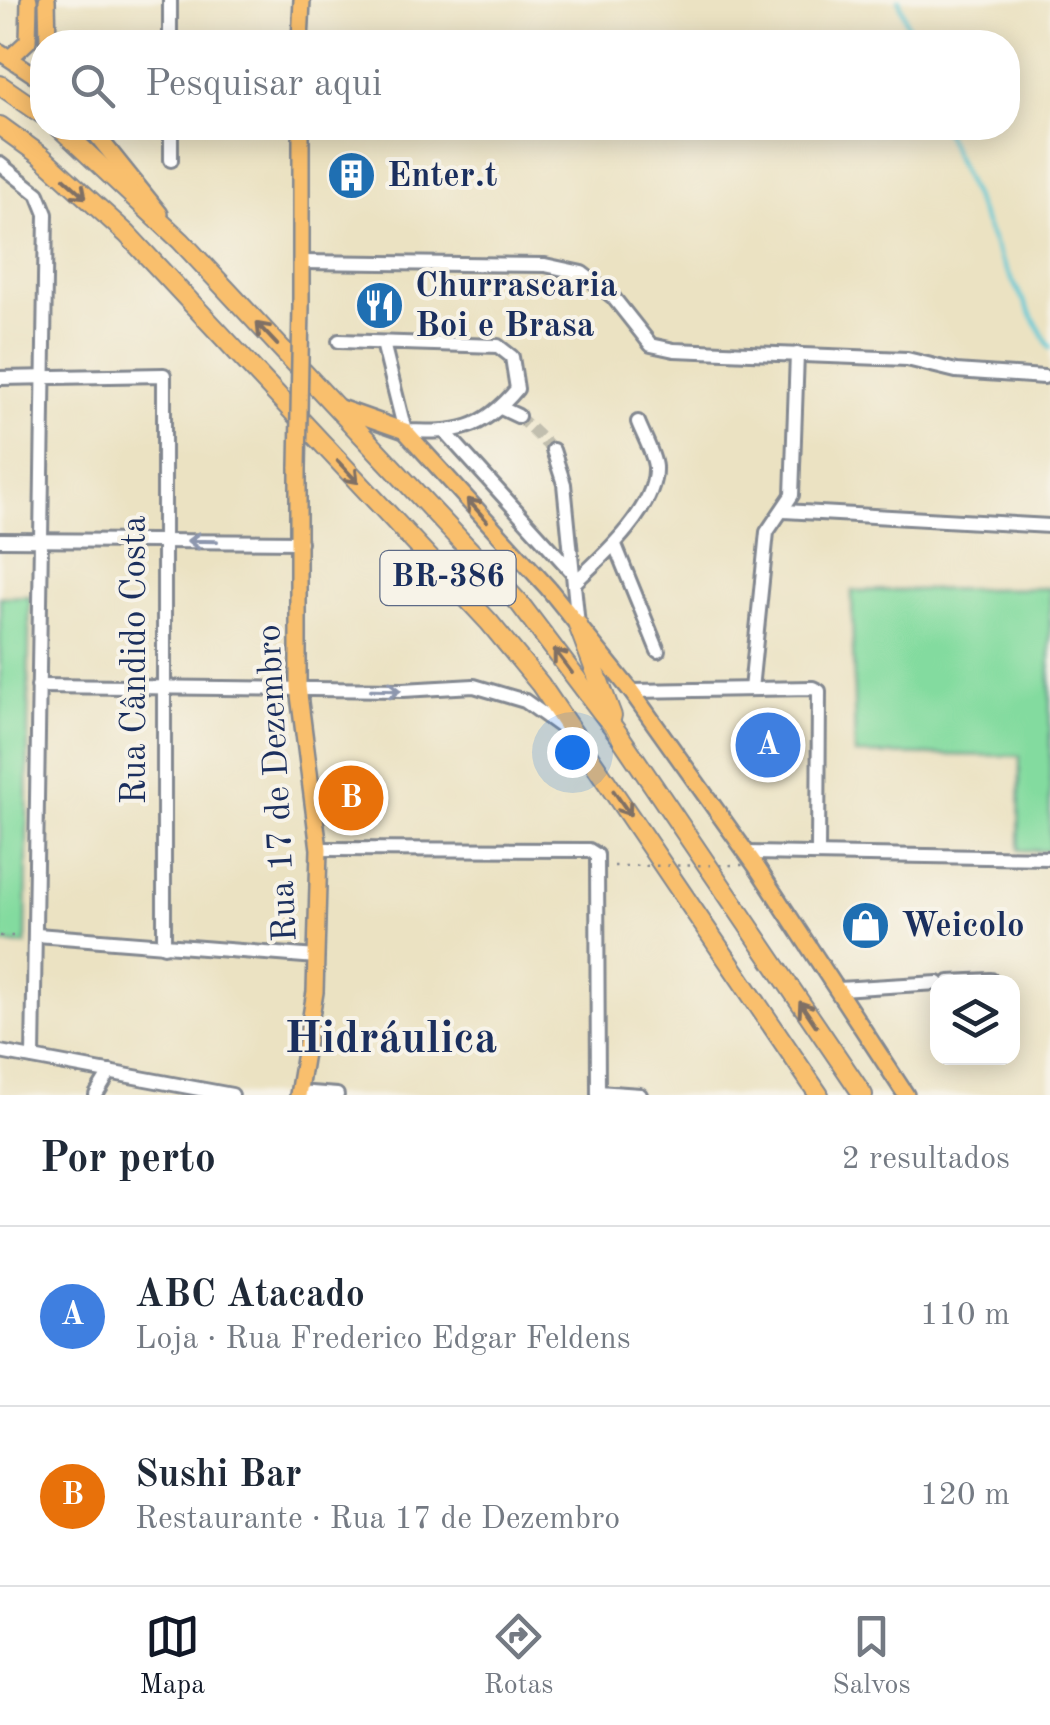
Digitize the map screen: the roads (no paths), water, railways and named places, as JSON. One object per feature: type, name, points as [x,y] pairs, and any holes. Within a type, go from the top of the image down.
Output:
[{"type":"highway","points":[[0,85],[30,106]]},
{"type":"highway","name":"BR-386","points":[[0,126],[40,155],[127,234],[489,622],[540,684],[819,1095]]},
{"type":"highway","name":"BR-386","points":[[73,140],[181,241],[520,604],[619,735],[862,1095]]},
{"type":"highway","points":[[0,143],[40,155]]},
{"type":"highway","points":[[578,625],[619,735]]},
{"type":"main road","points":[[29,0],[28,41],[5,55],[30,72]]},
{"type":"main road","points":[[47,0],[47,30]]},
{"type":"main road","points":[[301,30],[302,0]]},
{"type":"main road","points":[[29,21],[47,21]]},
{"type":"main road","points":[[101,140],[181,241]]},
{"type":"main road","name":"Rua 17 de Dezembro","points":[[298,1094],[317,958],[318,850],[298,687],[301,140]]},
{"type":"main road","points":[[334,406],[405,431],[578,625],[631,692],[839,988],[906,1095]]},
{"type":"street","points":[[170,0],[170,30]]},
{"type":"street","points":[[170,140],[171,160]]},
{"type":"street","points":[[0,164],[38,194],[46,214],[33,1058]]},
{"type":"street","points":[[302,262],[545,265],[582,273],[613,297],[651,345],[674,350],[908,358],[956,371],[1044,377]]},
{"type":"street","points":[[339,341],[498,346],[512,357],[517,389],[501,408],[470,428],[446,433],[405,431],[384,344]]},
{"type":"street","points":[[751,689],[768,532],[792,494],[796,354]]},
{"type":"street","name":"Rua Cândido Costa","points":[[42,378],[164,375],[164,946]]},
{"type":"street","points":[[0,378],[42,378]]},
{"type":"street","points":[[501,408],[518,416]]},
{"type":"street","points":[[573,578],[615,544],[646,502],[655,468],[638,422]]},
{"type":"street","points":[[446,433],[573,578]]},
{"type":"street","points":[[553,450],[564,484],[578,625]]},
{"type":"street","points":[[784,511],[1050,526]]},
{"type":"street","points":[[0,540],[300,542]]},
{"type":"street","points":[[615,544],[658,651]]},
{"type":"street","points":[[38,686],[404,690],[474,686],[525,701],[546,714],[586,750]]},
{"type":"street","points":[[631,692],[813,688],[819,691],[818,854]]},
{"type":"street","points":[[318,850],[589,850],[597,856],[598,1094],[640,1095]]},
{"type":"street","points":[[747,859],[818,854],[1050,858]]},
{"type":"street","points":[[37,935],[317,958]]},
{"type":"street","points":[[839,988],[930,983]]},
{"type":"street","points":[[0,1052],[232,1095]]},
{"type":"street","points":[[96,1095],[110,1072]]},
{"type":"street","points":[[298,1094],[337,1095]]},
{"type":"waterway","points":[[899,0],[909,30]]},
{"type":"waterway","points":[[948,140],[1001,260],[1050,348]]},
{"type":"tunnel","points":[[518,416],[553,450]]},
{"type":"place","name":"Enter.t","points":[[352,176]]},
{"type":"place","name":"Churrascaria Boi e Brasa","points":[[380,306]]},
{"type":"place","name":"ABC Atacado","points":[[768,745]]},
{"type":"place","name":"Sushi Bar","points":[[351,798]]},
{"type":"place","name":"Weicolo","points":[[866,926]]},
{"type":"district","name":"Hidráulica","points":[[391,1040]]}]
